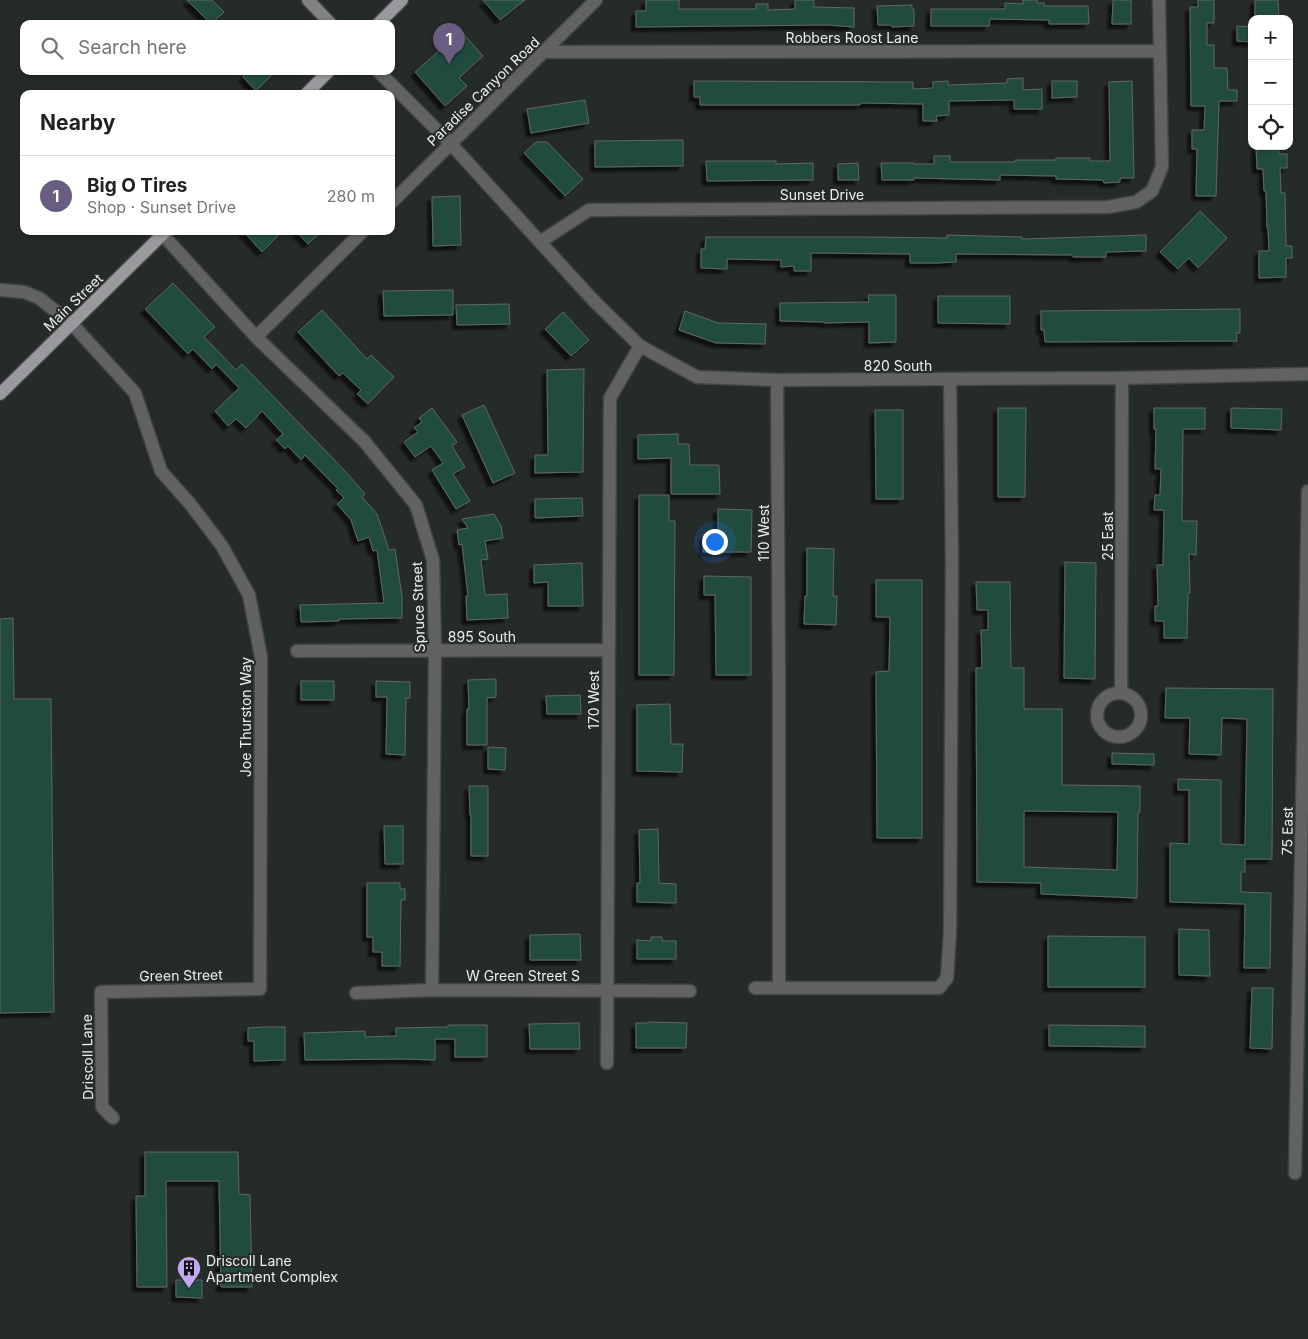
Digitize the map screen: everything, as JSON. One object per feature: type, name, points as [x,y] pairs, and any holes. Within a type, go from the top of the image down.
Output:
[{"type":"main road","points":[[382,20],[402,0]]},
{"type":"main road","points":[[310,90],[325,75]]},
{"type":"main road","name":"Main Street","points":[[0,394],[163,235]]},
{"type":"street","points":[[308,0],[327,20]]},
{"type":"street","name":"Paradise Canyon Road","points":[[395,199],[596,0]]},
{"type":"street","name":"Sunset Drive","points":[[540,242],[589,210],[1108,207],[1136,202],[1152,191],[1162,167],[1159,0]]},
{"type":"street","name":"Robbers Roost Lane","points":[[545,52],[1160,51]]},
{"type":"street","points":[[382,75],[451,144],[540,242]]},
{"type":"street","name":"Spruce Street","points":[[167,235],[256,337],[364,441],[416,505],[433,560],[435,651],[432,990]]},
{"type":"street","points":[[256,337],[359,235]]},
{"type":"street","name":"820 South","points":[[540,242],[593,300],[640,346],[697,376],[777,380],[1122,378],[1308,374]]},
{"type":"street","name":"Joe Thurston Way","points":[[0,290],[24,292],[39,298],[72,324],[135,393],[161,471],[192,506],[222,546],[249,595],[261,657],[260,989]]},
{"type":"street","name":"170 West","points":[[607,1063],[610,398],[640,346]]},
{"type":"street","name":"25 East","points":[[1121,693],[1122,378]]},
{"type":"street","points":[[755,988],[940,988],[947,978],[950,924],[952,585],[950,379]]},
{"type":"street","name":"110 West","points":[[777,380],[779,988]]},
{"type":"street","name":"75 East","points":[[1295,1173],[1308,491]]},
{"type":"street","name":"895 South","points":[[297,651],[608,650]]},
{"type":"street","name":"Green Street","points":[[101,992],[260,989]]},
{"type":"street","name":"W Green Street S","points":[[356,993],[432,990],[690,991]]},
{"type":"street","name":"Driscoll Lane","points":[[101,992],[102,1107],[113,1118]]},
{"type":"building","points":[[187,0],[212,0],[224,12],[215,20],[207,20]]},
{"type":"building","points":[[483,0],[525,0],[500,20]]},
{"type":"building","points":[[646,0],[679,0],[679,9],[756,9],[756,4],[768,4],[768,10],[795,9],[795,0],[814,0],[814,7],[854,8],[854,27],[827,25],[636,27],[636,11],[646,11]]},
{"type":"building","points":[[1023,0],[1037,0],[1037,3],[1044,3],[1044,6],[1088,6],[1089,24],[1049,24],[1049,20],[990,19],[989,26],[931,26],[931,9],[1005,9],[1005,3],[1023,4]]},
{"type":"building","points":[[1113,0],[1131,0],[1131,24],[1112,24]]},
{"type":"building","points":[[1198,0],[1214,0],[1214,23],[1207,23],[1207,45],[1214,45],[1214,68],[1227,68],[1228,90],[1237,90],[1237,101],[1219,101],[1216,196],[1196,196],[1197,149],[1192,149],[1192,130],[1204,130],[1205,106],[1191,106],[1190,7],[1198,7]]},
{"type":"building","points":[[1255,0],[1278,0],[1279,15],[1255,15]]},
{"type":"building","points":[[912,5],[912,9],[914,9],[914,26],[892,27],[891,25],[878,25],[877,6]]},
{"type":"building","points":[[1237,26],[1248,27],[1248,42],[1237,41]]},
{"type":"building","points":[[461,31],[483,56],[459,78],[467,86],[445,106],[415,72]]},
{"type":"building","points":[[245,75],[272,75],[257,90],[243,77]]},
{"type":"building","points":[[1023,78],[1023,90],[1042,89],[1042,109],[1014,109],[1014,100],[949,101],[949,115],[936,116],[937,121],[923,121],[923,104],[700,105],[700,97],[694,97],[694,81],[913,82],[913,89],[933,88],[933,82],[948,81],[948,85],[1007,83],[1007,79]]},
{"type":"building","points":[[1052,81],[1077,81],[1077,97],[1052,98]]},
{"type":"building","points":[[1132,81],[1134,178],[1120,178],[1120,182],[1104,183],[1103,180],[1056,179],[1056,176],[1000,175],[1000,180],[914,178],[914,180],[882,180],[881,163],[934,164],[934,156],[950,156],[950,162],[1015,162],[1015,160],[1056,160],[1056,158],[1090,158],[1090,161],[1110,161],[1109,82]]},
{"type":"building","points":[[585,100],[589,123],[531,133],[527,109]]},
{"type":"building","points":[[683,140],[683,166],[595,167],[595,141]]},
{"type":"building","points":[[536,142],[547,142],[583,179],[565,196],[524,153]]},
{"type":"building","points":[[1256,150],[1278,150],[1279,154],[1287,154],[1287,168],[1280,168],[1281,193],[1285,193],[1286,246],[1292,246],[1292,258],[1286,258],[1286,277],[1259,278],[1259,251],[1269,251],[1263,169],[1257,169]]},
{"type":"building","points":[[706,161],[776,161],[776,164],[813,163],[813,180],[707,181]]},
{"type":"building","points":[[858,163],[859,180],[838,180],[838,164]]},
{"type":"building","points":[[460,196],[461,245],[433,246],[432,197]]},
{"type":"building","points":[[1200,211],[1227,238],[1198,268],[1189,258],[1178,269],[1160,252]]},
{"type":"building","points":[[247,235],[279,235],[262,252]]},
{"type":"building","points":[[300,235],[318,235],[308,244]]},
{"type":"building","points":[[947,235],[1022,237],[1022,239],[1146,235],[1146,251],[1106,252],[1106,257],[956,254],[956,262],[937,263],[910,263],[910,254],[811,253],[811,271],[794,271],[794,266],[781,267],[781,260],[727,259],[727,269],[701,268],[701,249],[705,249],[706,237],[947,238]]},
{"type":"building","points":[[173,283],[215,327],[204,337],[236,370],[242,364],[365,494],[362,497],[377,514],[389,550],[395,549],[402,596],[402,618],[301,622],[300,605],[384,603],[377,550],[373,551],[369,537],[358,541],[351,520],[337,504],[344,498],[336,490],[338,489],[305,455],[301,460],[288,446],[285,449],[276,440],[283,434],[262,411],[246,428],[236,419],[228,426],[215,411],[239,388],[216,364],[212,369],[193,349],[188,354],[145,309]]},
{"type":"building","points":[[453,290],[453,315],[384,316],[383,291]]},
{"type":"building","points":[[868,295],[896,295],[896,342],[869,343],[869,322],[824,323],[780,321],[780,303],[869,302]]},
{"type":"building","points":[[938,296],[1010,296],[1010,324],[938,323]]},
{"type":"building","points":[[509,304],[510,324],[457,325],[456,305]]},
{"type":"building","points":[[1240,309],[1240,333],[1236,333],[1237,341],[1045,342],[1044,330],[1041,330],[1041,311]]},
{"type":"building","points":[[322,310],[367,359],[371,355],[394,377],[368,404],[357,394],[361,390],[343,373],[339,376],[298,332]]},
{"type":"building","points":[[685,311],[718,323],[766,324],[765,344],[716,343],[679,330]]},
{"type":"building","points":[[563,312],[589,340],[571,356],[545,329]]},
{"type":"building","points":[[584,369],[583,472],[535,473],[535,455],[548,455],[547,370]]},
{"type":"building","points":[[484,405],[515,473],[493,483],[462,415]]},
{"type":"building","points":[[432,408],[457,442],[452,446],[465,467],[453,474],[470,501],[456,509],[432,470],[443,463],[431,446],[415,457],[404,442],[418,432],[414,428],[422,422],[419,418]]},
{"type":"building","points":[[998,408],[1026,408],[1025,497],[998,497]]},
{"type":"building","points":[[1154,408],[1205,408],[1205,429],[1183,429],[1182,521],[1197,521],[1196,555],[1189,554],[1190,593],[1188,593],[1187,638],[1164,638],[1164,621],[1155,621],[1155,606],[1158,606],[1157,565],[1163,565],[1164,510],[1154,510],[1155,495],[1160,495],[1161,469],[1155,469],[1156,429],[1154,429]]},
{"type":"building","points":[[1231,408],[1282,409],[1281,430],[1231,428]]},
{"type":"building","points":[[875,410],[903,410],[903,499],[876,499]]},
{"type":"building","points":[[678,434],[678,444],[689,444],[690,465],[719,465],[720,494],[671,494],[671,458],[638,459],[638,435]]},
{"type":"building","points":[[639,495],[669,495],[669,521],[675,521],[674,675],[639,675]]},
{"type":"building","points":[[582,498],[583,516],[535,518],[535,499]]},
{"type":"building","points":[[718,509],[752,510],[751,552],[703,552],[704,534],[718,534]]},
{"type":"building","points":[[494,514],[501,526],[503,538],[485,541],[488,559],[481,560],[485,595],[507,594],[508,618],[467,620],[466,596],[468,596],[462,544],[459,545],[457,530],[468,528],[462,519]]},
{"type":"building","points":[[807,548],[834,549],[833,596],[837,596],[836,625],[804,624],[805,596],[807,596]]},
{"type":"building","points":[[1065,562],[1096,563],[1095,679],[1064,678]]},
{"type":"building","points":[[582,563],[583,606],[548,606],[548,582],[534,583],[534,565]]},
{"type":"building","points":[[704,576],[751,577],[751,675],[716,675],[715,595],[704,595]]},
{"type":"building","points":[[876,580],[922,580],[922,838],[877,838],[876,672],[889,671],[890,617],[876,617]]},
{"type":"building","points":[[976,582],[1010,582],[1011,668],[1024,668],[1024,709],[1062,709],[1062,785],[1140,786],[1137,898],[1041,894],[1041,883],[977,882],[976,668],[982,668],[981,630],[988,630],[988,610],[977,610]],"holes":[[[1024,811],[1118,812],[1117,870],[1024,867]]]},
{"type":"building","points":[[13,618],[14,699],[51,699],[54,1012],[0,1013],[0,619]]},
{"type":"building","points":[[496,679],[496,697],[487,698],[487,745],[467,745],[468,680]]},
{"type":"building","points":[[301,681],[334,681],[334,700],[301,700]]},
{"type":"building","points":[[376,681],[410,682],[410,698],[406,698],[405,755],[386,754],[387,697],[376,697]]},
{"type":"building","points":[[1166,688],[1273,689],[1272,859],[1245,859],[1245,872],[1241,872],[1241,892],[1271,893],[1270,968],[1244,968],[1245,904],[1170,902],[1170,843],[1189,844],[1189,790],[1178,790],[1178,779],[1221,780],[1221,844],[1245,845],[1247,719],[1222,718],[1221,755],[1189,754],[1190,718],[1165,718]]},
{"type":"building","points":[[580,695],[581,714],[547,714],[546,696]]},
{"type":"building","points":[[670,704],[671,744],[683,744],[682,772],[637,771],[637,705]]},
{"type":"building","points":[[488,747],[506,748],[505,770],[488,769]]},
{"type":"building","points":[[1112,753],[1154,754],[1154,765],[1112,764]]},
{"type":"building","points":[[469,786],[488,786],[488,856],[471,856]]},
{"type":"building","points":[[384,826],[403,826],[403,864],[385,864]]},
{"type":"building","points":[[658,829],[659,883],[676,884],[676,903],[637,902],[637,883],[640,883],[639,830]]},
{"type":"building","points":[[367,883],[400,883],[400,889],[405,889],[405,900],[401,900],[400,966],[382,966],[382,952],[373,952],[373,937],[367,937]]},
{"type":"building","points":[[1179,929],[1209,930],[1210,976],[1179,975]]},
{"type":"building","points":[[580,934],[581,960],[530,960],[530,935]]},
{"type":"building","points":[[1048,936],[1145,937],[1145,987],[1048,987]]},
{"type":"building","points":[[651,937],[662,937],[662,941],[676,941],[676,959],[637,959],[637,940],[651,941]]},
{"type":"building","points":[[1252,988],[1273,988],[1272,1049],[1250,1048]]},
{"type":"building","points":[[579,1023],[580,1049],[530,1049],[529,1024]]},
{"type":"building","points":[[636,1023],[687,1023],[686,1048],[636,1048]]},
{"type":"building","points":[[448,1025],[487,1025],[487,1057],[455,1057],[455,1039],[435,1039],[435,1060],[305,1060],[304,1033],[365,1031],[365,1037],[396,1036],[396,1028],[448,1027]]},
{"type":"building","points":[[1049,1025],[1145,1026],[1145,1047],[1049,1046]]},
{"type":"building","points":[[285,1027],[285,1060],[254,1061],[254,1041],[248,1041],[248,1028]]},
{"type":"building","points":[[145,1152],[238,1152],[239,1194],[250,1195],[252,1287],[221,1287],[219,1181],[166,1181],[167,1287],[137,1287],[136,1196],[145,1196]]},
{"type":"building","name":"Driscoll Lane Apartment Complex","points":[[176,1280],[202,1280],[202,1298],[176,1297]]},
{"type":"place","name":"Big O Tires","points":[[449,64]]},
{"type":"place","name":"Driscoll Lane Apartment Complex","points":[[189,1289]]}]
